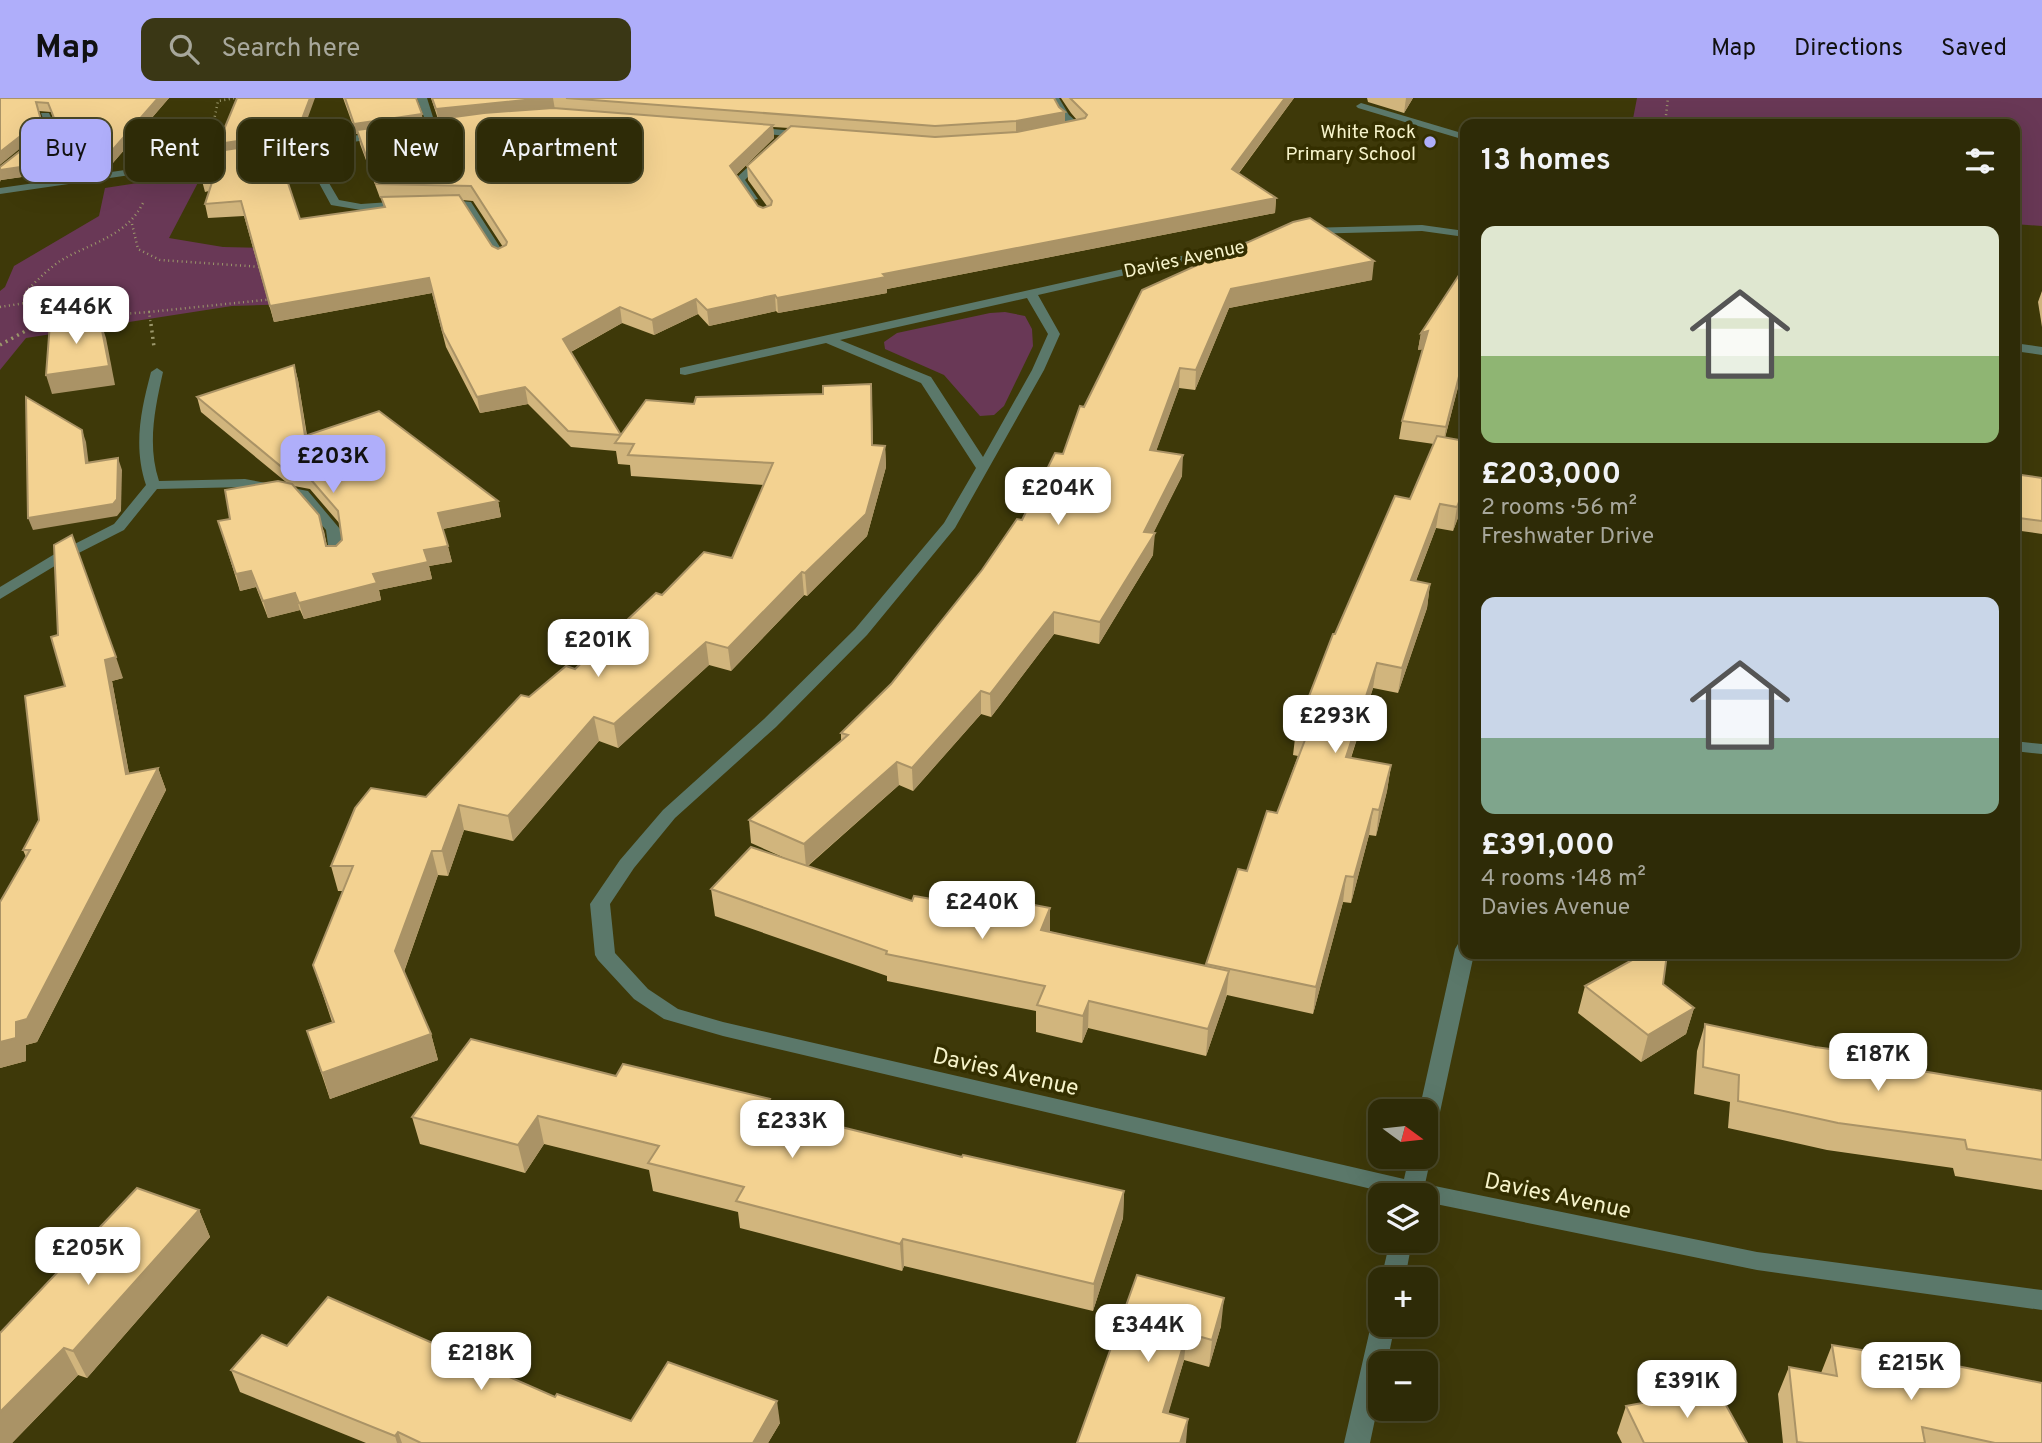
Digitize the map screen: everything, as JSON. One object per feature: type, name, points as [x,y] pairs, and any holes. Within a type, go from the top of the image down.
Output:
[{"type":"street","points":[[422,98],[430,119]]},
{"type":"street","points":[[1054,98],[1065,117],[1079,129],[1054,134]]},
{"type":"street","points":[[1361,106],[1460,136]]},
{"type":"street","points":[[45,115],[47,119]]},
{"type":"street","points":[[741,129],[822,136]]},
{"type":"street","points":[[759,207],[739,180],[789,133]]},
{"type":"street","points":[[0,191],[125,174]]},
{"type":"street","points":[[324,182],[335,203],[361,207],[414,204]]},
{"type":"street","points":[[427,203],[467,204],[501,258]]},
{"type":"street","points":[[1297,233],[1310,230],[1422,228],[1460,233]]},
{"type":"street","name":"Davies Avenue","points":[[685,371],[1272,239]]},
{"type":"street","name":"Davies Avenue","points":[[1031,294],[1054,334],[1038,370],[950,525],[861,632],[770,723],[669,814],[627,863],[600,904],[605,955],[641,994],[671,1014],[723,1029],[1374,1183]]},
{"type":"street","points":[[824,338],[926,380],[983,468]]},
{"type":"street","points":[[2020,348],[2042,351]]},
{"type":"street","points":[[153,485],[147,471],[146,416],[157,372]]},
{"type":"street","points":[[0,594],[58,558],[118,527],[153,485],[246,483],[303,494],[332,529],[335,557]]},
{"type":"street","points":[[2020,747],[2042,749]]},
{"type":"street","points":[[1432,1099],[1463,959]]},
{"type":"street","name":"Davies Avenue","points":[[1438,1197],[1757,1261],[2042,1300]]},
{"type":"street","points":[[1357,1443],[1380,1337]]},
{"type":"path","points":[[212,98],[218,101]]},
{"type":"path","points":[[1666,119],[1668,98]]},
{"type":"path","points":[[45,320],[25,303],[24,294],[60,261],[132,224],[140,213],[148,189],[147,182]]},
{"type":"path","points":[[132,224],[138,250],[160,260],[264,267]]},
{"type":"path","points":[[0,345],[45,320],[278,299]]},
{"type":"path","points":[[0,307],[25,303]]},
{"type":"path","points":[[149,312],[157,372]]},
{"type":"shaded area","points":[[1637,98],[2042,98],[2042,226],[2020,224],[2020,119],[1633,119]]},
{"type":"shaded area","points":[[144,182],[198,182],[169,238],[223,247],[269,248],[297,304],[232,306],[26,338],[0,370],[0,291],[5,287],[14,266],[99,216],[105,188]]},
{"type":"shaded area","points":[[1005,312],[1025,316],[1032,329],[1033,346],[1004,406],[994,415],[980,416],[944,375],[885,349],[884,342],[897,333]]},
{"type":"building","points":[[0,98],[158,98],[140,119],[125,119],[125,136],[111,152],[111,119],[54,119],[48,103],[36,102],[41,119],[21,119],[21,136],[0,152]]},
{"type":"building","points":[[237,98],[310,98],[302,119],[238,119],[238,141],[224,143],[224,129]]},
{"type":"building","points":[[345,98],[416,98],[422,114],[368,119],[368,122],[354,124]]},
{"type":"building","points":[[432,98],[544,98],[436,109]]},
{"type":"building","points":[[566,98],[1054,98],[1065,112],[1016,121],[935,126]]},
{"type":"building","points":[[1070,98],[1285,98],[1232,169],[1276,198],[883,274],[886,277],[777,298],[775,295],[707,310],[696,299],[652,320],[620,307],[563,339],[621,435],[568,431],[525,387],[477,397],[443,332],[429,278],[270,306],[241,201],[205,204],[212,182],[224,182],[224,150],[238,148],[238,182],[288,182],[300,219],[385,207],[381,197],[459,195],[492,246],[498,249],[507,242],[471,186],[376,184],[375,182],[463,182],[463,119],[439,119],[553,108],[773,125],[730,166],[758,206],[763,208],[771,205],[772,201],[747,166],[791,126],[935,137],[1017,132],[1085,118],[1087,115]]},
{"type":"building","points":[[368,129],[368,161],[357,130]]},
{"type":"building","points":[[21,150],[21,167],[0,170],[0,167]]},
{"type":"building","points":[[1310,218],[1374,261],[1231,289],[1196,370],[1180,368],[1150,450],[1183,455],[1144,532],[1155,533],[1100,622],[1054,612],[990,694],[981,691],[912,768],[897,762],[804,844],[749,820],[848,735],[841,733],[891,684],[982,570],[1017,519],[1022,520],[1055,453],[1063,454],[1080,406],[1084,407],[1142,290],[1293,222]]},
{"type":"building","points":[[1460,274],[1460,372],[1446,427],[1402,421],[1428,331],[1421,333]]},
{"type":"building","points":[[96,315],[97,321],[100,320],[109,366],[46,375],[50,323]]},
{"type":"building","points":[[294,365],[305,436],[379,411],[498,501],[438,513],[448,546],[424,550],[428,562],[373,574],[377,583],[299,603],[295,593],[263,601],[251,571],[236,574],[218,521],[230,519],[225,490],[278,481],[292,484],[319,515],[326,546],[336,546],[342,540],[338,511],[306,474],[284,469],[197,397]]},
{"type":"building","points":[[871,384],[872,445],[885,446],[866,514],[805,573],[802,572],[728,648],[706,642],[614,724],[594,717],[508,816],[459,805],[442,851],[432,851],[395,951],[431,1034],[322,1073],[307,1031],[334,1022],[313,965],[353,866],[331,866],[355,808],[371,788],[426,797],[521,695],[529,697],[566,666],[575,669],[656,593],[662,595],[704,552],[732,558],[773,463],[628,455],[634,444],[615,443],[646,400],[694,404],[696,397],[823,394],[823,386]]},
{"type":"building","points":[[26,397],[82,430],[86,463],[118,458],[117,499],[113,504],[28,518]]},
{"type":"building","points":[[1437,436],[1460,440],[1460,499],[1457,507],[1440,504],[1411,580],[1430,584],[1402,668],[1377,663],[1346,757],[1391,765],[1379,810],[1373,809],[1354,877],[1346,876],[1316,987],[1206,964],[1238,869],[1247,871],[1267,811],[1277,813],[1308,732],[1296,730],[1333,634],[1395,496],[1410,499]]},
{"type":"building","points":[[2020,475],[2042,478],[2042,521],[2020,518]]},
{"type":"building","points":[[72,535],[116,657],[105,660],[126,774],[158,768],[27,1019],[16,1022],[16,1038],[0,1042],[0,902],[30,850],[23,850],[39,820],[25,696],[65,686],[51,637],[58,635],[54,545]]},
{"type":"building","points":[[751,847],[912,901],[914,896],[971,906],[976,894],[1050,908],[1041,930],[1229,971],[1208,1029],[1089,1001],[1083,1016],[1037,1005],[1045,986],[886,954],[887,951],[711,889]]},
{"type":"building","points":[[1634,959],[1666,959],[1663,984],[1694,1008],[1648,1035],[1585,986]]},
{"type":"building","points":[[1705,1024],[1815,1047],[1913,1060],[1916,1070],[2042,1091],[2042,1160],[1967,1149],[1965,1140],[1838,1123],[1738,1101],[1739,1075],[1703,1067]]},
{"type":"building","points":[[471,1039],[616,1076],[623,1064],[770,1099],[765,1108],[962,1157],[963,1155],[1124,1191],[1094,1284],[903,1239],[900,1244],[736,1201],[744,1187],[648,1163],[659,1146],[538,1116],[518,1145],[412,1117]]},
{"type":"building","points":[[137,1188],[199,1210],[73,1351],[64,1348],[0,1412],[0,1333]]},
{"type":"building","points":[[1137,1275],[1224,1298],[1212,1340],[1187,1333],[1163,1412],[1188,1419],[1180,1443],[1077,1443]]},
{"type":"building","points":[[328,1297],[555,1397],[557,1394],[631,1421],[668,1362],[777,1401],[753,1443],[421,1443],[398,1432],[395,1436],[231,1370],[262,1335],[287,1346]]},
{"type":"building","points":[[1832,1345],[2042,1383],[2042,1443],[1995,1443],[1922,1427],[1925,1443],[1797,1442],[1789,1367],[1837,1376]]},
{"type":"building","points":[[1717,1389],[1747,1443],[1644,1443],[1626,1406]]},
{"type":"place","name":"White Rock Primary School","points":[[1430,142]]}]
